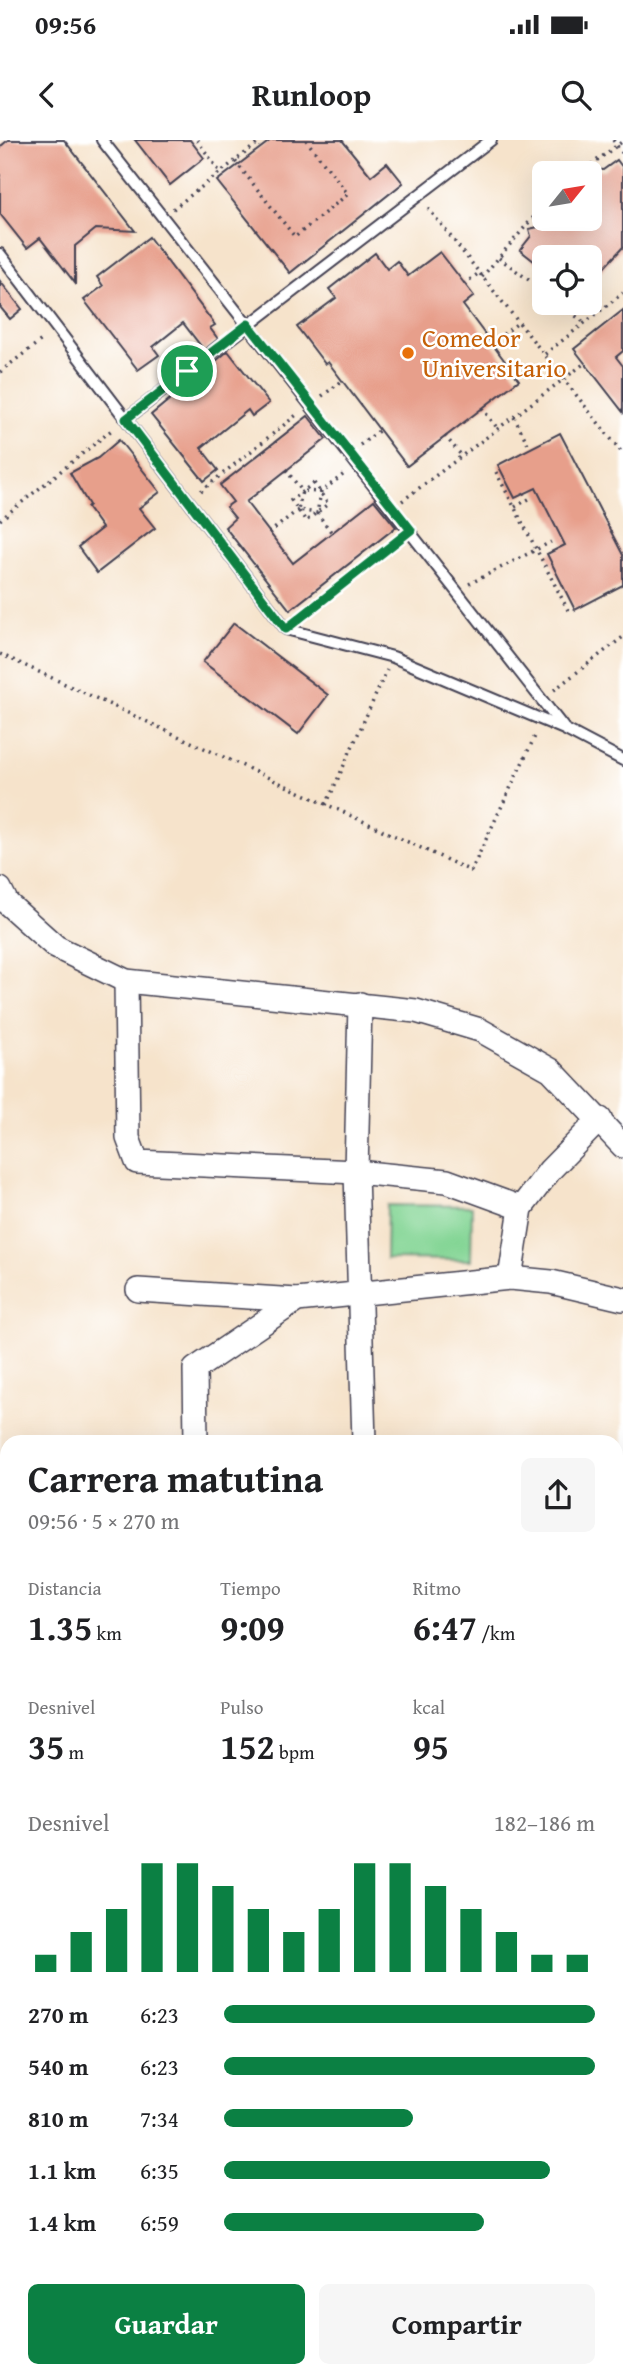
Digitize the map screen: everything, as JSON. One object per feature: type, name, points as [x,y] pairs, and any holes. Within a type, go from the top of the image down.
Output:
[{"type":"street","points":[[4,896],[56,947],[126,981],[416,1011],[480,1030],[551,1070],[623,1146]]},
{"type":"street","points":[[126,981],[128,1138],[137,1162],[356,1172],[447,1181],[521,1208]]},
{"type":"street","points":[[360,1004],[356,1172],[364,1435]]},
{"type":"street","points":[[510,1278],[521,1208],[550,1170],[600,1119]]},
{"type":"street","points":[[138,1290],[297,1300],[510,1278],[551,1282],[623,1299]]},
{"type":"street","points":[[196,1435],[195,1369],[297,1300]]},
{"type":"lane","points":[[102,140],[411,530],[564,729]]},
{"type":"lane","points":[[126,419],[491,140]]},
{"type":"lane","points":[[0,254],[286,629],[393,657],[564,729],[623,760]]},
{"type":"path","points":[[197,140],[220,172]]},
{"type":"path","points":[[163,217],[262,140]]},
{"type":"path","points":[[235,161],[295,237],[348,194],[306,140]]},
{"type":"path","points":[[613,140],[623,154]]},
{"type":"path","points":[[596,161],[623,141]]},
{"type":"path","points":[[418,195],[623,454]]},
{"type":"path","points":[[464,284],[481,275],[499,258],[532,219]]},
{"type":"path","points":[[499,258],[532,282]]},
{"type":"path","points":[[544,355],[623,293]]},
{"type":"path","points":[[575,315],[585,323]]},
{"type":"path","points":[[492,343],[518,323]]},
{"type":"path","points":[[0,372],[57,328]]},
{"type":"path","points":[[393,508],[585,363]]},
{"type":"path","points":[[189,501],[342,381]]},
{"type":"path","points":[[482,408],[498,429]]},
{"type":"path","points":[[513,417],[530,448]]},
{"type":"path","points":[[0,520],[126,419]]},
{"type":"path","points":[[350,453],[380,430]]},
{"type":"path","points":[[445,436],[462,456]]},
{"type":"path","points":[[269,533],[298,510],[302,491],[286,470]]},
{"type":"path","points":[[496,472],[569,612]]},
{"type":"path","points":[[302,491],[321,492],[346,473]]},
{"type":"path","points":[[314,483],[328,504],[306,521],[290,500],[302,491],[314,483]]},
{"type":"path","points":[[317,513],[321,492]]},
{"type":"path","points":[[515,507],[529,499]]},
{"type":"path","points":[[298,510],[317,513],[332,533]]},
{"type":"path","points":[[286,629],[411,530]]},
{"type":"path","points":[[458,590],[551,542]]},
{"type":"path","points":[[541,699],[623,637]]},
{"type":"path","points":[[0,654],[471,871],[543,720]]},
{"type":"path","points":[[326,805],[393,657]]},
{"type":"green space","points":[[387,1205],[472,1206],[471,1260],[386,1259]]},
{"type":"building","points":[[8,140],[64,140],[135,231],[96,229],[75,246],[75,283],[40,238],[27,248],[0,214],[0,147]]},
{"type":"building","points":[[135,140],[190,140],[204,158],[170,185]]},
{"type":"building","points":[[271,140],[342,140],[371,176],[387,163],[403,183],[290,273],[217,181]]},
{"type":"building","points":[[617,160],[623,168],[623,247],[602,270],[602,245],[532,245],[532,260],[520,250],[531,236],[529,229],[602,231],[603,170]]},
{"type":"building","points":[[149,237],[215,325],[210,328],[218,339],[204,350],[183,323],[153,347],[159,355],[138,370],[84,300],[103,286],[97,277]]},
{"type":"building","name":"Comedor Universitario","points":[[440,252],[474,296],[463,305],[519,380],[407,466],[328,362],[325,364],[297,327],[336,298],[329,289],[375,253],[387,269],[397,261],[408,276]]},
{"type":"building","points":[[0,281],[22,309],[10,319],[0,307]]},
{"type":"building","points":[[623,310],[623,351],[616,357],[623,366],[623,412],[574,349]]},
{"type":"building","points":[[228,351],[269,403],[252,416],[248,410],[201,448],[218,470],[204,481],[151,415]]},
{"type":"building","points":[[308,416],[326,439],[246,502],[293,563],[374,500],[396,527],[290,610],[225,527],[235,518],[226,507],[233,502],[220,485]]},
{"type":"building","points":[[560,433],[623,555],[623,585],[575,610],[547,554],[565,545],[536,488],[515,498],[498,465]]},
{"type":"building","points":[[119,440],[160,492],[139,508],[155,528],[97,573],[78,547],[102,528],[87,507],[89,505],[70,473],[98,458]]},
{"type":"building","points":[[234,623],[328,695],[298,734],[203,662]]},
{"type":"place","name":"Comedor Universitario","points":[[408,353]]},
{"type":"route","points":[[248,324],[411,530],[286,629],[126,419],[187,371],[248,324]]}]
